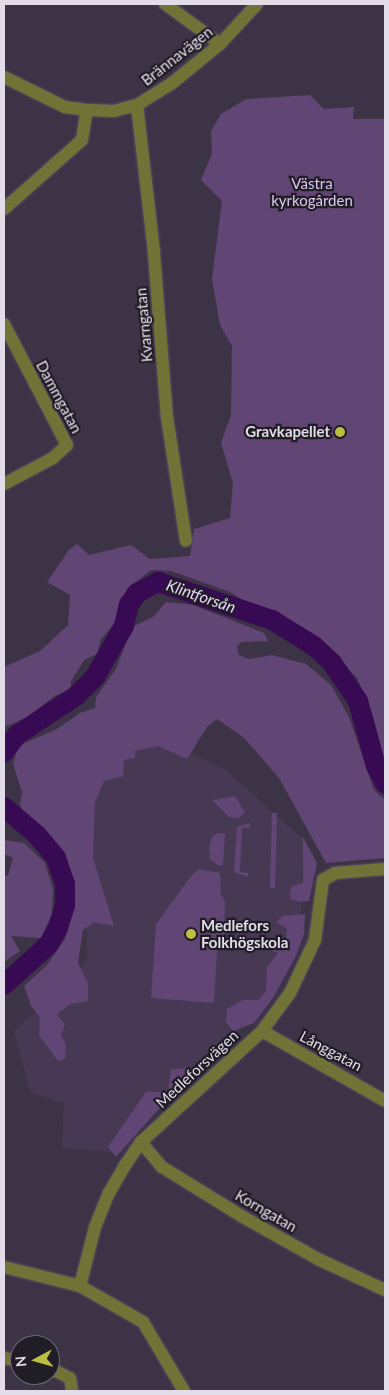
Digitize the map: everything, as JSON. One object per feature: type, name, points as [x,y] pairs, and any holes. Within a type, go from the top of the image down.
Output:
[{"type":"street","points":[[165,4],[220,44]]},
{"type":"street","name":"Brännavägen","points":[[4,77],[65,107],[114,111],[137,105],[171,84],[220,44],[257,4]]},
{"type":"street","name":"Kvarngatan","points":[[137,105],[154,253],[167,418],[186,541]]},
{"type":"street","points":[[4,209],[82,140],[87,110]]},
{"type":"street","name":"Dammgatan","points":[[4,324],[68,445],[53,458],[4,484]]},
{"type":"street","name":"Medleforsvägen","points":[[80,1286],[95,1227],[109,1193],[141,1142],[262,1031],[290,993],[315,940],[321,885],[328,876],[385,869]]},
{"type":"street","name":"Långgatan","points":[[262,1031],[385,1101]]},
{"type":"street","name":"Korngatan","points":[[141,1142],[162,1167],[243,1218],[320,1260],[385,1290]]},
{"type":"street","points":[[4,1267],[80,1286],[142,1322],[184,1391]]},
{"type":"street","points":[[60,1373],[70,1378],[72,1391]]},
{"type":"shaded area","name":"Medlefors Folkhögskola","points":[[113,738],[167,741],[224,769],[303,839],[301,916],[257,1013],[112,1152],[62,1148],[64,1103],[31,1093],[14,1032],[87,962],[85,817]]},
{"type":"green space","name":"Västra kyrkogården","points":[[310,95],[324,109],[354,107],[353,119],[385,119],[385,765],[373,716],[357,678],[335,655],[277,611],[251,605],[230,592],[171,571],[151,570],[127,589],[118,619],[101,639],[97,654],[84,660],[71,681],[71,690],[56,695],[26,718],[4,727],[4,667],[40,651],[68,625],[70,595],[47,582],[69,550],[77,544],[89,555],[131,545],[150,559],[190,556],[194,529],[230,518],[233,483],[221,443],[231,415],[232,346],[220,325],[212,279],[222,201],[201,180],[212,154],[211,131],[221,114],[246,99]]},
{"type":"green space","points":[[166,602],[193,605],[264,633],[268,641],[242,642],[237,646],[239,655],[249,659],[272,655],[306,664],[331,685],[349,717],[374,790],[385,800],[385,858],[326,863],[279,778],[244,738],[217,719],[207,727],[187,759],[158,746],[135,751],[135,758],[124,760],[123,776],[104,781],[95,802],[93,858],[114,926],[94,922],[83,930],[78,963],[88,983],[88,1001],[71,1004],[57,1014],[65,1025],[61,1035],[66,1045],[65,1059],[58,1061],[39,1035],[40,1017],[31,1006],[24,986],[47,965],[65,939],[75,903],[65,870],[66,859],[46,834],[24,817],[20,804],[22,792],[13,764],[18,746],[57,729],[80,713],[95,708],[96,697],[116,669],[132,627],[153,617]]},
{"type":"green space","points":[[235,796],[245,812],[239,818],[229,817],[212,800]]},
{"type":"green space","points":[[272,813],[277,813],[275,888],[270,888]]},
{"type":"green space","points":[[250,823],[250,828],[242,828],[240,872],[248,873],[248,877],[234,872],[237,827]]},
{"type":"green space","points":[[218,833],[225,833],[223,865],[219,866],[210,859],[209,847],[212,837]]},
{"type":"green space","points":[[303,837],[317,863],[309,901],[300,902],[291,899],[290,892],[292,886],[303,883]]},
{"type":"green space","points":[[4,840],[24,843],[45,863],[53,889],[52,914],[41,938],[11,936],[20,951],[4,962],[4,877],[8,875],[13,858],[4,854]]},
{"type":"green space","points":[[199,869],[220,873],[221,895],[225,901],[224,950],[217,951],[214,1003],[151,998],[156,924],[191,876]]},
{"type":"green space","points":[[305,914],[304,934],[296,956],[273,998],[254,1023],[233,1031],[226,1022],[227,1009],[243,1000],[259,1000],[266,990],[267,967],[278,953],[271,950],[272,944],[286,939],[287,929],[276,922],[283,916]]},
{"type":"green space","points":[[221,1045],[228,1048],[157,1111],[116,1157],[108,1147],[146,1092],[168,1092],[171,1069],[192,1068]]},
{"type":"waterway","name":"Klintforsån","points":[[4,752],[17,735],[76,696],[95,677],[124,626],[129,605],[137,593],[158,582],[272,620],[314,646],[332,663],[358,701],[376,766],[385,784]]},
{"type":"waterway","name":"Klintforsån","points":[[4,807],[37,835],[56,858],[65,884],[65,905],[58,928],[48,945],[4,985]]},
{"type":"place","name":"Gravkapellet","points":[[340,432]]},
{"type":"place","name":"Medlefors Folkhögskola","points":[[191,934]]}]
